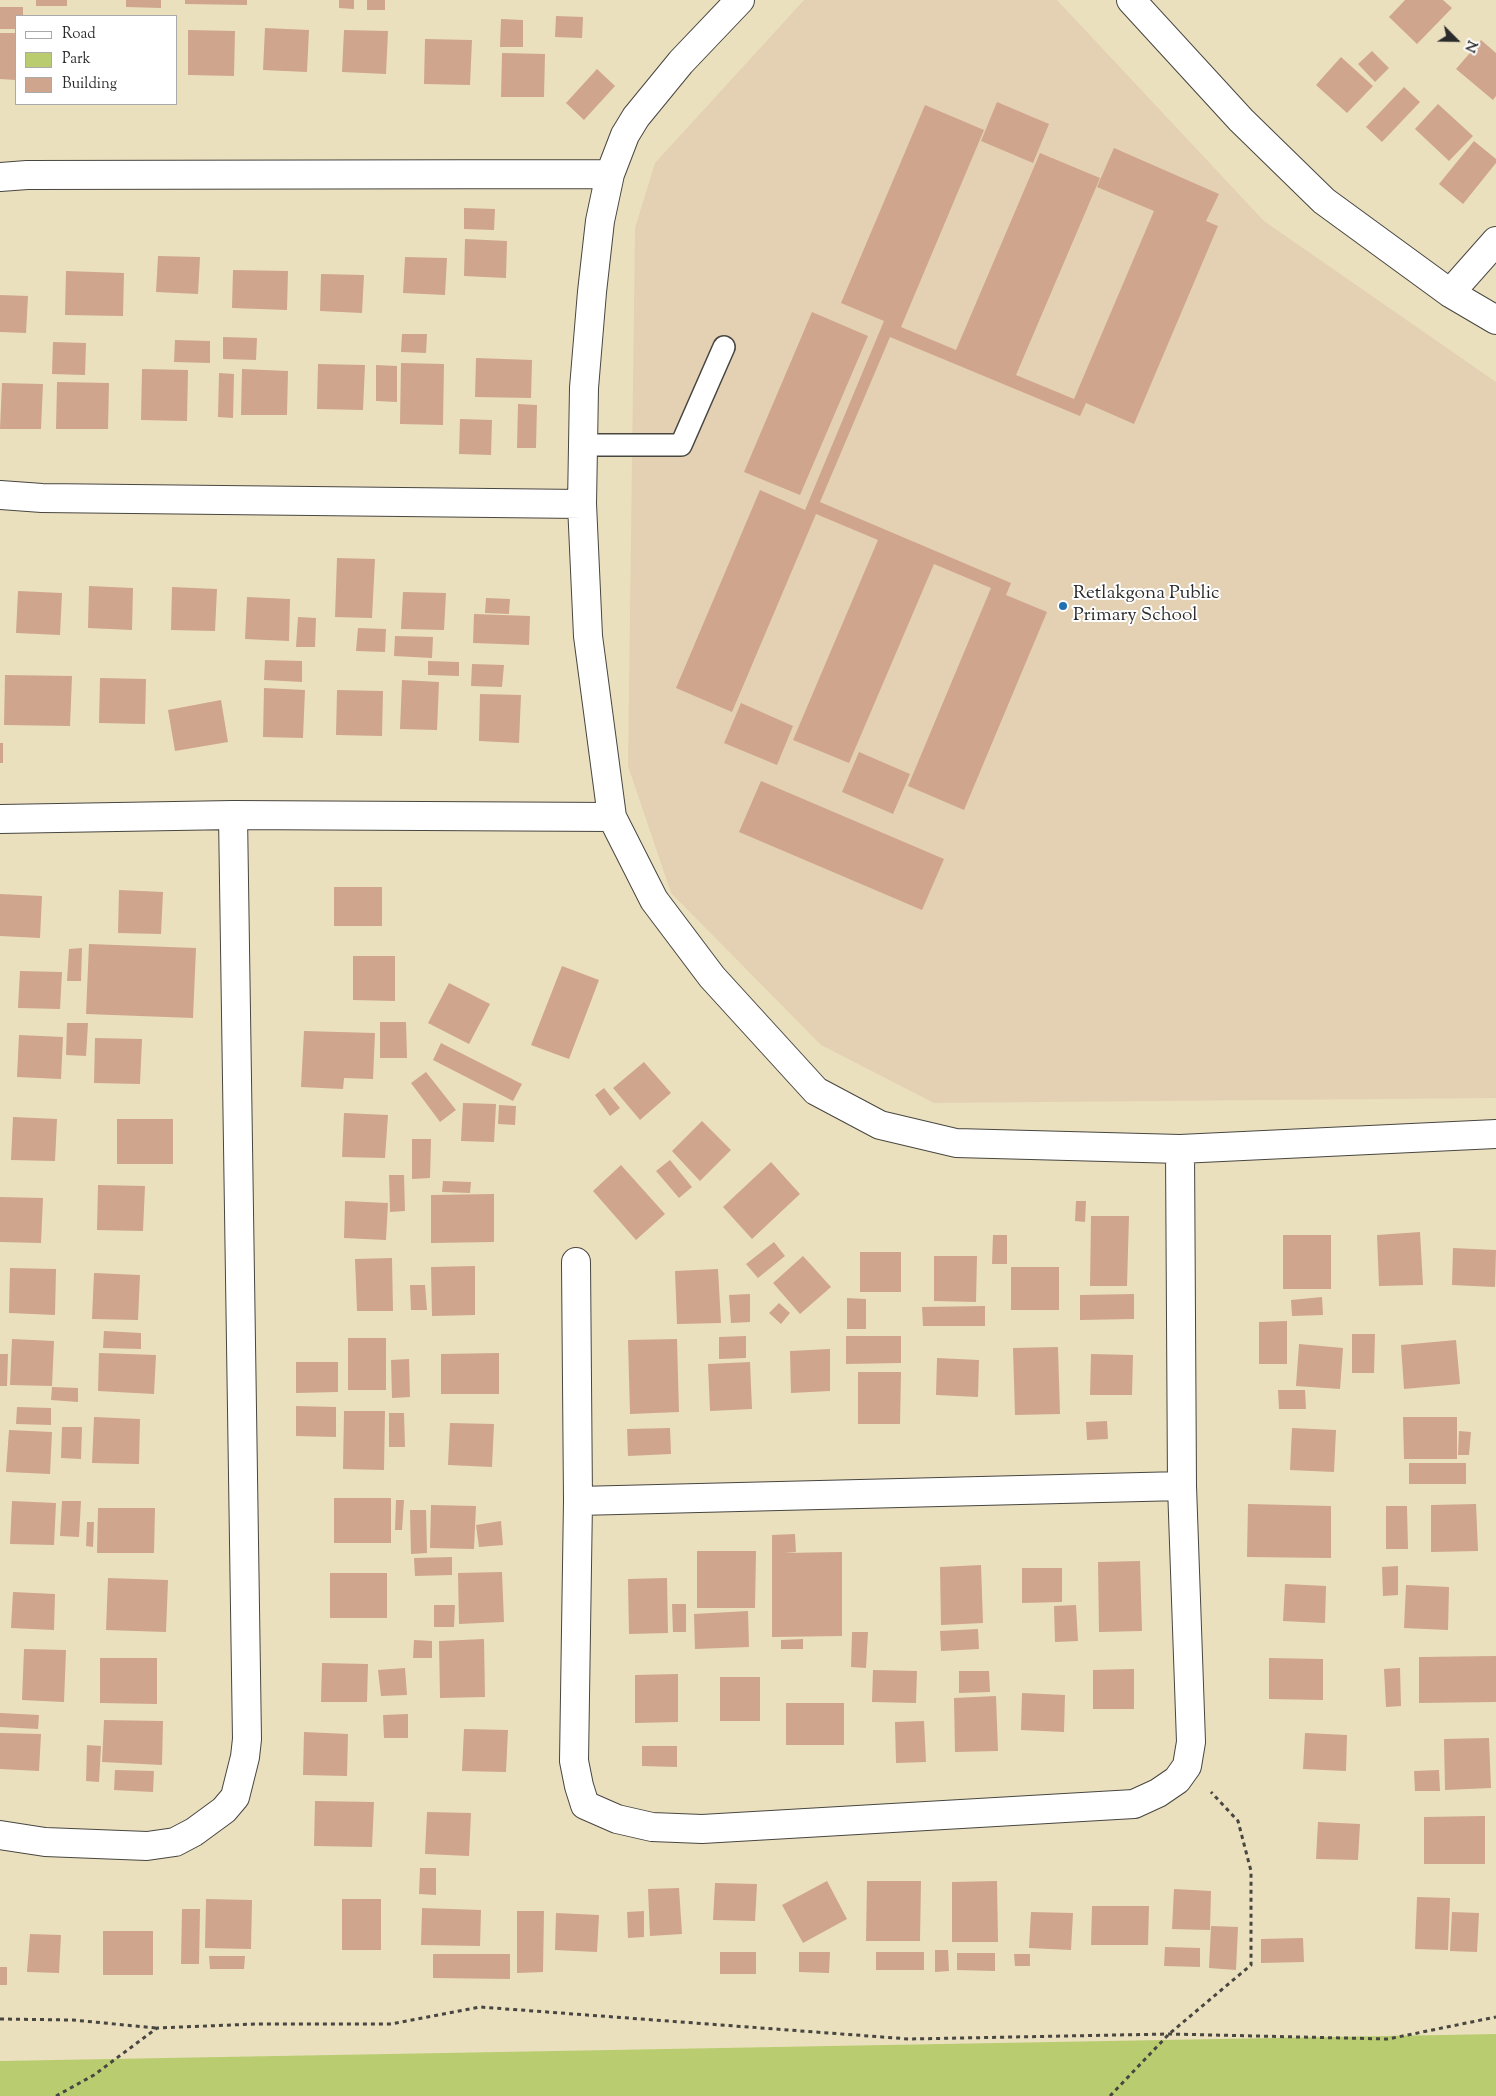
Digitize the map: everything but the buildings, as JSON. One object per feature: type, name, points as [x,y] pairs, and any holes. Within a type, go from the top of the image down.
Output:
[{"type":"street","points":[[740,0],[681,62],[636,117],[625,135],[610,174],[600,221],[592,292],[584,388],[582,504],[588,636],[612,817],[654,900],[712,977],[816,1090],[880,1125],[956,1143],[1180,1149],[1496,1134]]},
{"type":"street","points":[[1131,0],[1241,120],[1324,201],[1450,293],[1496,320]]},
{"type":"street","points":[[0,177],[27,175],[610,174]]},
{"type":"street","points":[[1450,293],[1496,241]]},
{"type":"street","points":[[0,495],[42,498],[582,504]]},
{"type":"street","points":[[0,819],[233,815],[612,817]]},
{"type":"street","points":[[0,1834],[45,1842],[147,1846],[175,1842],[194,1832],[224,1810],[235,1797],[245,1758],[246,1700],[233,815]]},
{"type":"street","points":[[576,1262],[578,1501],[574,1761],[578,1786],[585,1804],[617,1819],[652,1827],[702,1829],[1134,1804],[1170,1786],[1187,1766],[1191,1742],[1182,1486],[1180,1149]]},
{"type":"street","points":[[578,1501],[1182,1486]]},
{"type":"lane","points":[[583,445],[680,444],[724,347]]},
{"type":"path","points":[[1110,2096],[1170,2034],[1251,1965],[1251,1871],[1238,1821],[1187,1766]]},
{"type":"path","points":[[0,2019],[73,2020],[157,2028],[255,2024],[391,2024],[480,2007],[909,2039],[1170,2034],[1388,2039],[1496,2017]]},
{"type":"path","points":[[56,2096],[94,2074],[157,2028]]},
{"type":"shaded area","name":"Retlakgona Public Primary School","points":[[804,0],[1057,0],[1264,221],[1496,382],[1496,1098],[934,1103],[821,1045],[671,893],[628,766],[635,228],[655,163]]},
{"type":"green space","points":[[1496,2034],[1496,2096],[0,2096],[0,2061]]},
{"type":"place","name":"Retlakgona Public Primary School","points":[[1063,606]]}]
